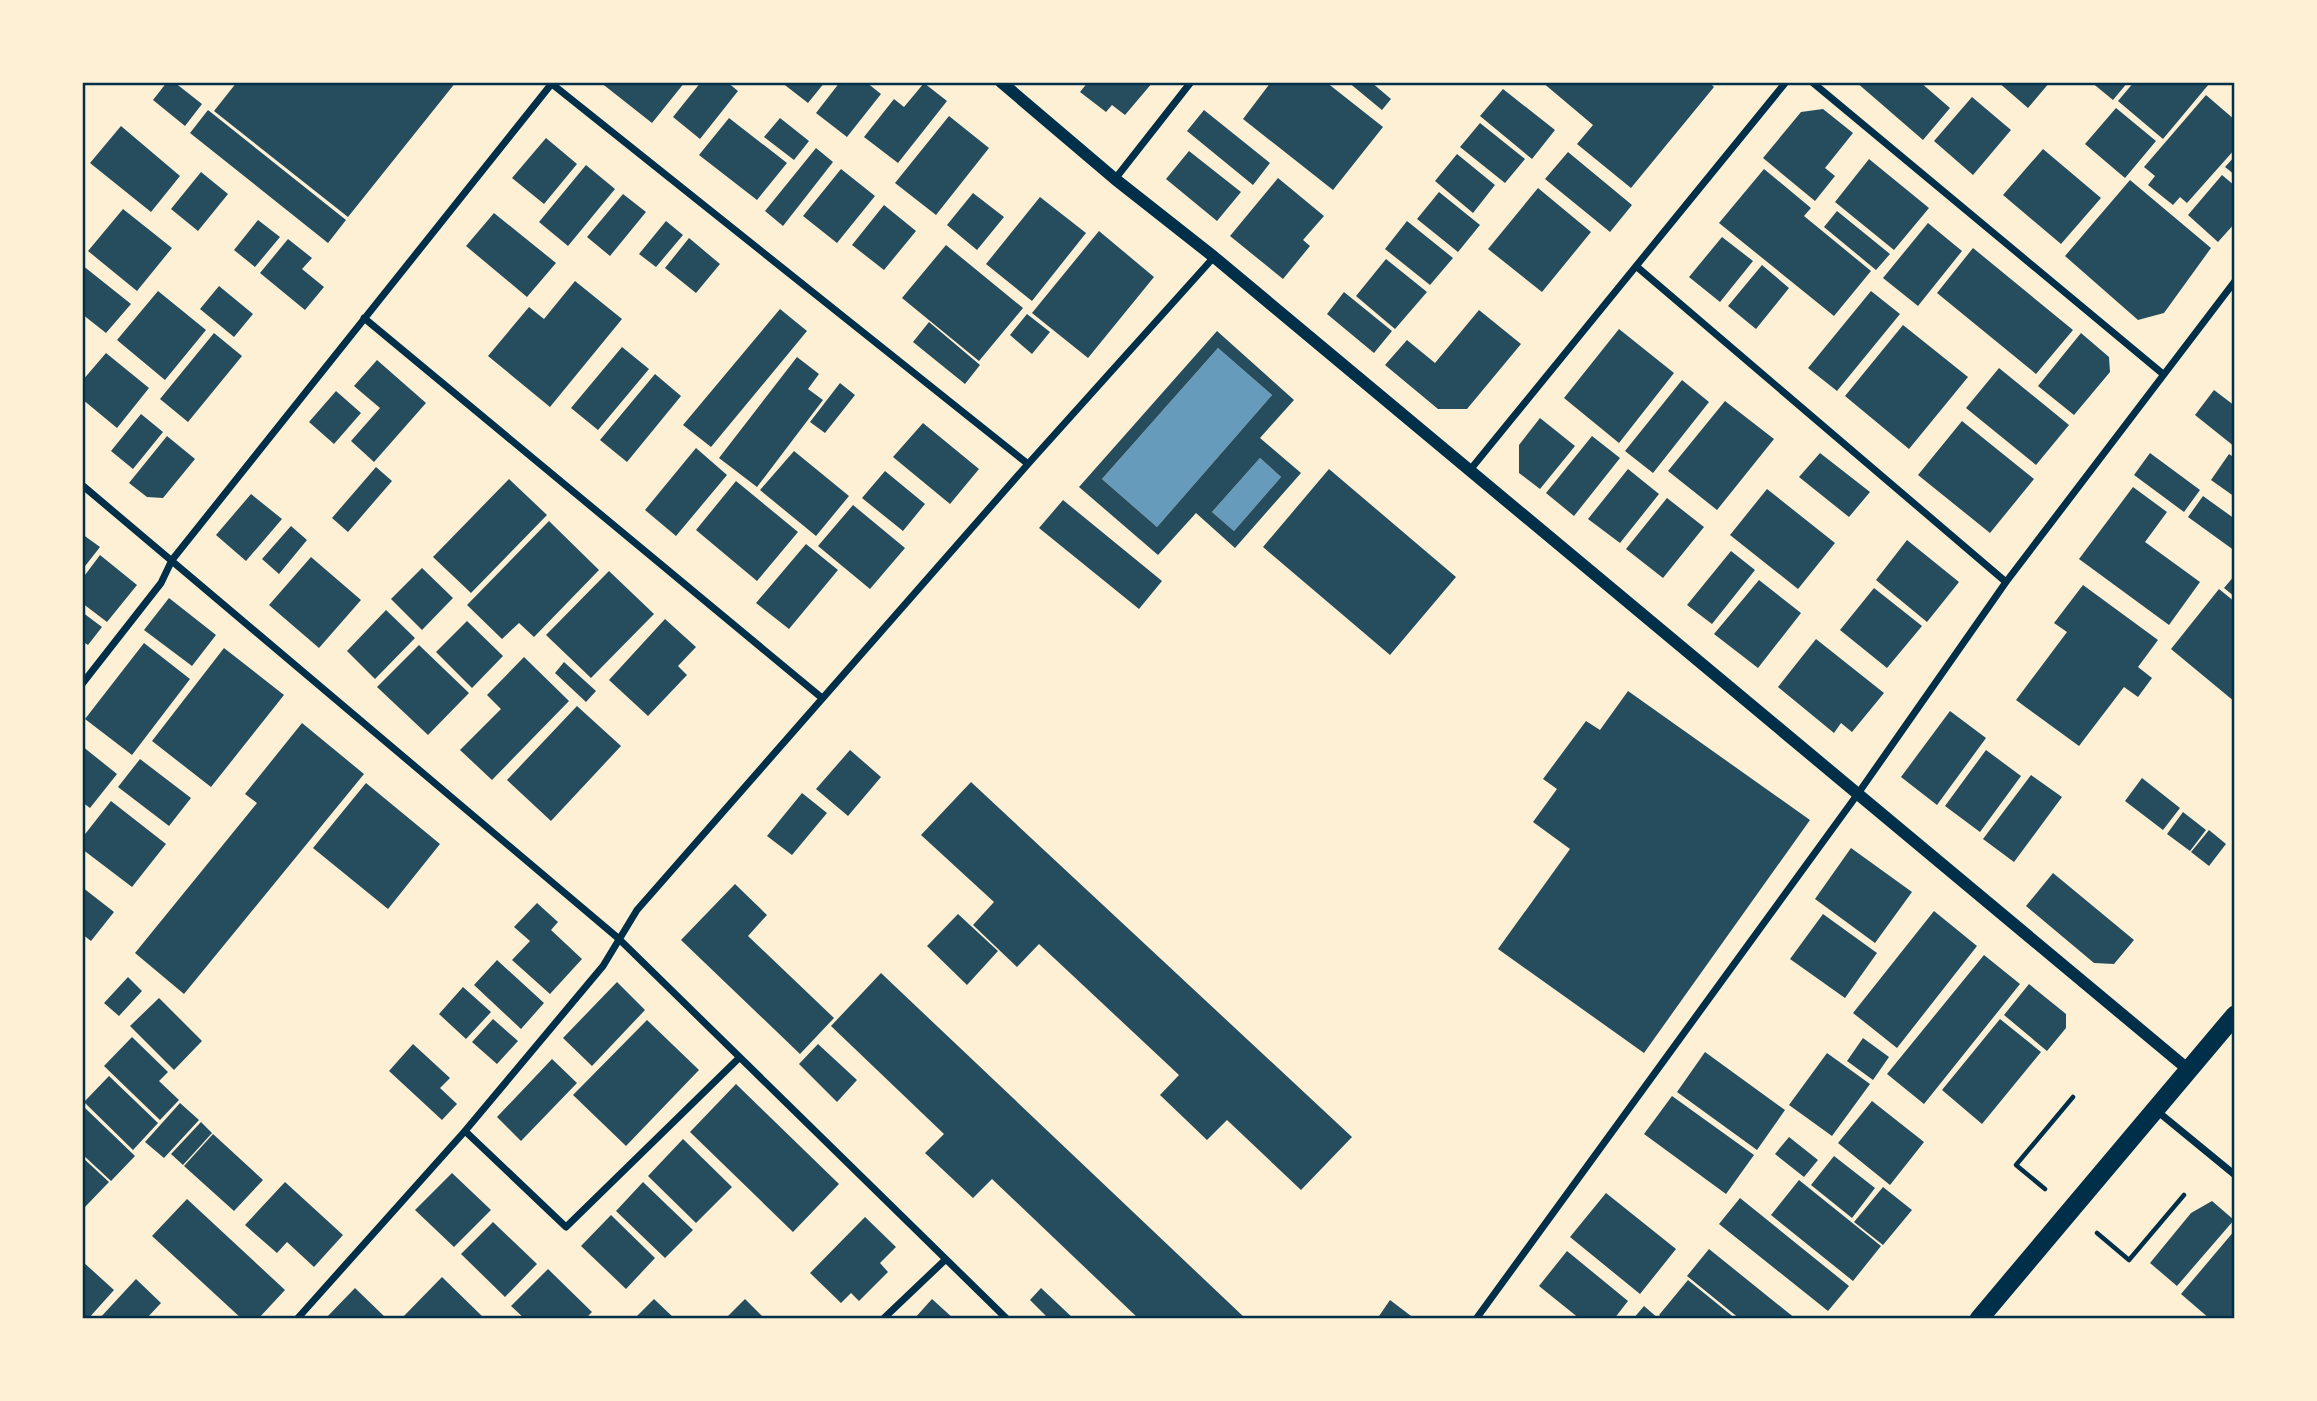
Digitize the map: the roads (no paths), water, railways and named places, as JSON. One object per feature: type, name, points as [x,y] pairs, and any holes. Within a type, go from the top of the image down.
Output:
[{"type":"highway","points":[[1979,1319],[2235,1016]]},
{"type":"street","points":[[1001,82],[2190,1071]]},
{"type":"street","points":[[1115,179],[1191,82]]},
{"type":"street","points":[[1469,470],[1786,82]]},
{"type":"street","points":[[1812,82],[2163,374]]},
{"type":"street","points":[[82,684],[161,583],[172,560],[552,83],[1028,464]]},
{"type":"street","points":[[297,1319],[465,1131],[603,966],[637,910],[1028,464],[1214,257]]},
{"type":"street","points":[[1636,266],[2006,582]]},
{"type":"street","points":[[1476,1319],[1857,795],[2006,582],[2235,281]]},
{"type":"street","points":[[364,318],[822,698]]},
{"type":"street","points":[[82,485],[618,938],[1007,1319]]},
{"type":"street","points":[[465,1131],[566,1227],[739,1058]]},
{"type":"street","points":[[2156,1110],[2235,1175]]},
{"type":"street","points":[[883,1319],[945,1260]]},
{"type":"water","points":[[1218,348],[1272,395],[1157,527],[1102,479]]},
{"type":"water","points":[[1260,458],[1281,477],[1234,531],[1212,512]]}]
